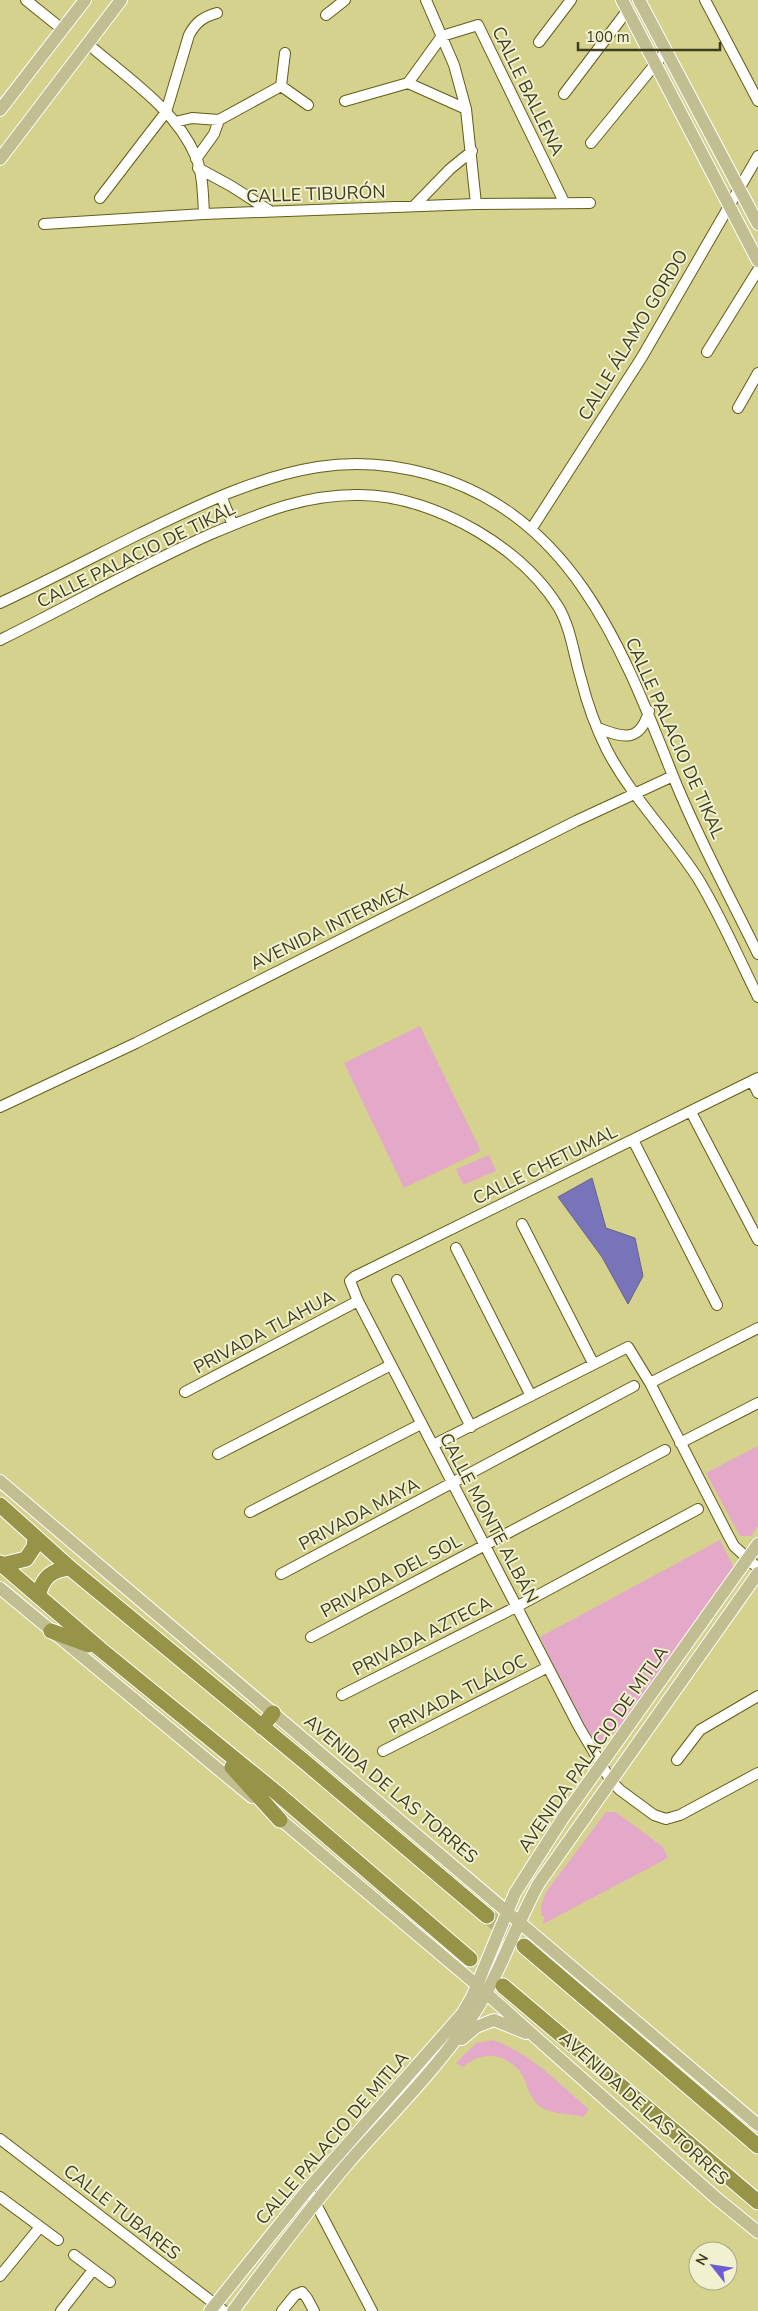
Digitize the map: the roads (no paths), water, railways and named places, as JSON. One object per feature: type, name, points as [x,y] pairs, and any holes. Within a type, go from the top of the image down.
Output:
[{"type":"highway","name":"AVENIDA DE LAS TORRES","points":[[0,1505],[70,1568],[262,1726],[487,1916]]},
{"type":"highway","points":[[1,1564],[26,1559],[34,1547],[35,1537]]},
{"type":"highway","points":[[1,1564],[204,1736],[278,1794],[470,1959]]},
{"type":"highway","points":[[38,1596],[41,1584],[51,1573],[70,1568]]},
{"type":"highway","points":[[51,1631],[100,1649]]},
{"type":"highway","points":[[262,1726],[273,1713]]},
{"type":"highway","points":[[204,1736],[280,1820]]},
{"type":"highway","points":[[524,1946],[758,2146]]},
{"type":"highway","name":"AVENIDA DE LAS TORRES","points":[[503,1986],[758,2202]]},
{"type":"main road","points":[[0,110],[85,0]]},
{"type":"main road","points":[[0,159],[122,0]]},
{"type":"main road","points":[[639,0],[758,224]]},
{"type":"main road","points":[[625,5],[758,261]]},
{"type":"main road","name":"AVENIDA DE LAS TORRES","points":[[0,1481],[758,2125]]},
{"type":"main road","name":"AVENIDA PALACIO DE MITLA","points":[[481,1990],[515,1893],[541,1853],[758,1544]]},
{"type":"main road","name":"AVENIDA PALACIO DE MITLA","points":[[481,1990],[539,1883],[758,1573]]},
{"type":"main road","name":"AVENIDA DE LAS TORRES","points":[[0,1588],[280,1820],[481,1990],[758,2232]]},
{"type":"main road","name":"CALLE PALACIO DE MITLA","points":[[233,2311],[315,2201],[441,2057],[473,2016],[481,1990]]},
{"type":"main road","name":"CALLE PALACIO DE MITLA","points":[[216,2309],[308,2189],[481,1990]]},
{"type":"main road","points":[[441,2057],[484,2022],[494,2020],[535,2036]]},
{"type":"street","points":[[26,0],[62,29]]},
{"type":"street","points":[[326,15],[345,0]]},
{"type":"street","points":[[426,0],[454,64],[466,109],[472,151],[476,204]]},
{"type":"street","points":[[538,42],[571,0]]},
{"type":"street","points":[[705,0],[758,101]]},
{"type":"street","points":[[564,94],[625,5]]},
{"type":"street","points":[[100,198],[166,112],[189,35],[194,25],[205,17],[217,13]]},
{"type":"street","name":"CALLE BALLENA","points":[[442,36],[476,25],[480,27],[564,202]]},
{"type":"street","points":[[345,101],[408,83],[442,36]]},
{"type":"street","points":[[88,44],[166,112],[186,137],[197,164],[203,189],[204,214]]},
{"type":"street","points":[[282,86],[285,52]]},
{"type":"street","points":[[591,143],[666,52]]},
{"type":"street","points":[[408,83],[466,109]]},
{"type":"street","points":[[175,122],[192,118],[219,120],[282,86]]},
{"type":"street","points":[[282,86],[308,105]]},
{"type":"street","points":[[197,164],[214,134],[219,120]]},
{"type":"street","points":[[414,206],[445,174],[472,151]]},
{"type":"street","name":"CALLE ÁLAMO GORDO","points":[[532,528],[642,357],[758,156]]},
{"type":"street","points":[[197,164],[270,212]]},
{"type":"street","name":"CALLE TIBURÓN","points":[[44,224],[204,214],[476,204],[590,203]]},
{"type":"street","points":[[707,352],[758,270]]},
{"type":"street","points":[[738,408],[758,373]]},
{"type":"street","name":"CALLE PALACIO DE TIKAL","points":[[0,602],[221,496],[316,467],[349,463],[378,464],[409,469],[454,482],[479,494],[532,528],[558,554],[594,606],[649,711],[673,776],[758,954]]},
{"type":"street","name":"CALLE PALACIO DE TIKAL","points":[[0,640],[140,567],[279,506],[305,499],[363,495],[395,499],[430,509],[459,521],[488,538],[515,558],[534,575],[555,602],[567,625],[581,682],[607,749],[635,793],[698,880],[758,997]]},
{"type":"street","points":[[221,496],[233,525]]},
{"type":"street","points":[[598,728],[624,736],[635,733],[643,728],[649,711]]},
{"type":"street","name":"AVENIDA INTERMEX","points":[[0,1107],[136,1043],[576,821],[673,776]]},
{"type":"street","points":[[755,1079],[758,1093]]},
{"type":"street","name":"CALLE CHETUMAL","points":[[350,1284],[354,1277],[755,1079]]},
{"type":"street","points":[[691,1112],[758,1240]]},
{"type":"street","points":[[633,1140],[717,1305]]},
{"type":"street","points":[[522,1224],[593,1363]]},
{"type":"street","points":[[456,1248],[531,1396]]},
{"type":"street","points":[[397,1280],[471,1427]]},
{"type":"street","name":"CALLE MONTE ALBÁN","points":[[350,1284],[421,1424],[601,1767]]},
{"type":"street","name":"PRIVADA TLAHUA","points":[[185,1392],[358,1301]]},
{"type":"street","points":[[650,1383],[758,1328]]},
{"type":"street","points":[[433,1446],[624,1347],[628,1347],[650,1383],[734,1546],[758,1568]]},
{"type":"street","points":[[218,1454],[391,1365]]},
{"type":"street","name":"PRIVADA MAYA","points":[[281,1574],[634,1386]]},
{"type":"street","points":[[680,1443],[758,1403]]},
{"type":"street","points":[[250,1512],[421,1424]]},
{"type":"street","name":"PRIVADA DEL SOL","points":[[311,1636],[665,1450]]},
{"type":"street","name":"PRIVADA AZTECA","points":[[342,1695],[518,1606],[698,1509]]},
{"type":"street","name":"PRIVADA TLÁLOC","points":[[382,1751],[548,1667]]},
{"type":"street","points":[[677,1760],[700,1730],[758,1696]]},
{"type":"street","points":[[601,1767],[620,1790],[649,1811],[666,1819],[680,1815],[758,1773]]},
{"type":"street","name":"CALLE TUBARES","points":[[0,2139],[216,2309]]},
{"type":"street","points":[[308,2189],[372,2311]]},
{"type":"street","points":[[0,2197],[58,2240]]},
{"type":"street","points":[[0,2276],[40,2227]]},
{"type":"street","points":[[74,2255],[110,2282]]},
{"type":"street","points":[[61,2311],[93,2270]]},
{"type":"street","points":[[282,2311],[295,2295],[302,2292],[314,2311]]},
{"type":"tunnel","points":[[487,1916],[523,1945]]}]
